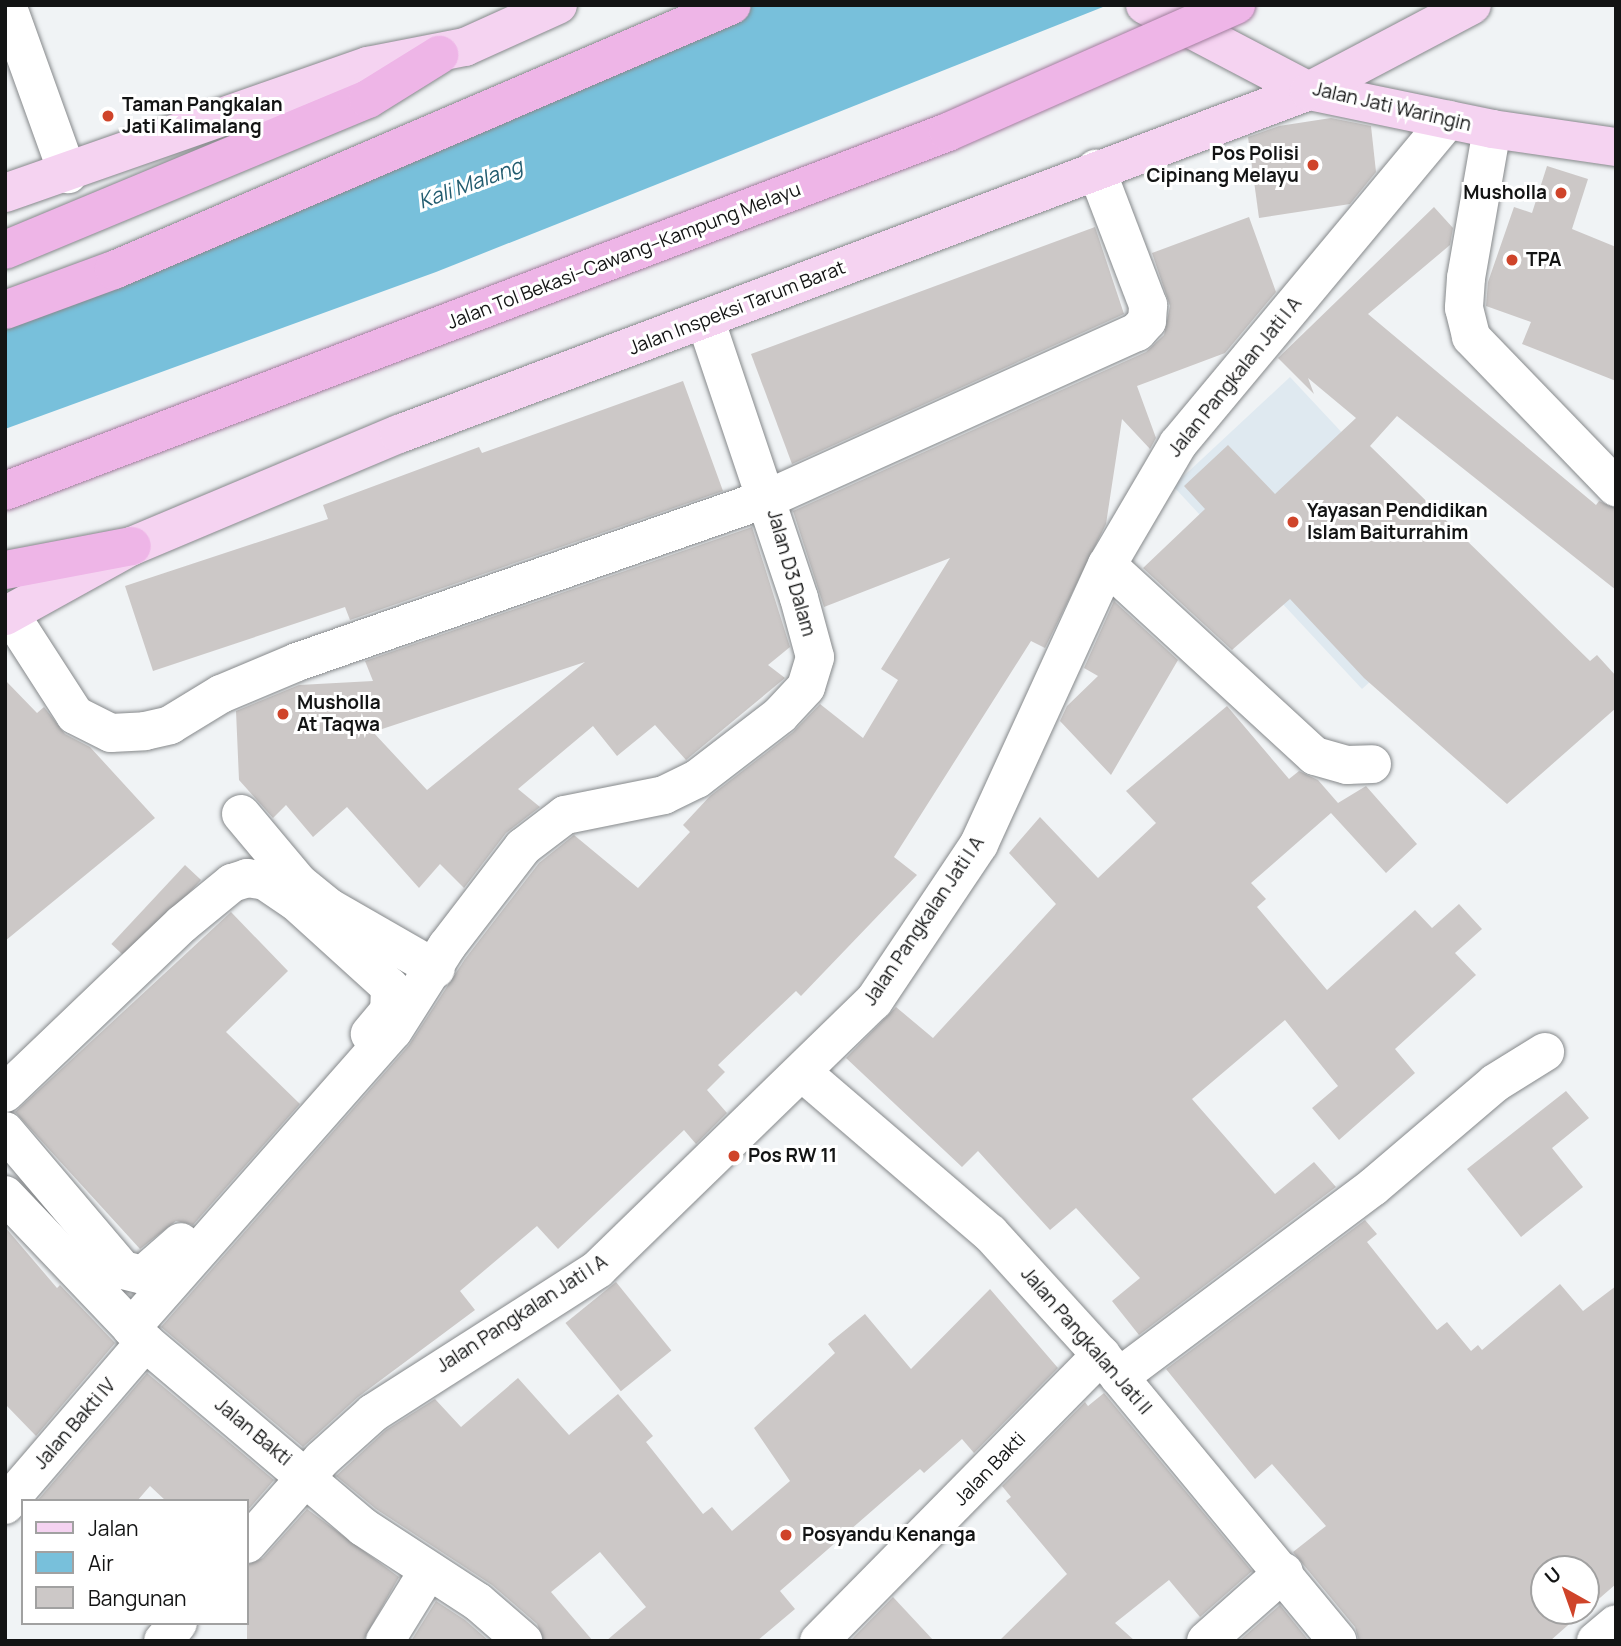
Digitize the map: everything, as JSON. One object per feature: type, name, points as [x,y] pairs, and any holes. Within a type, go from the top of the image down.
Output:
[{"type":"highway","points":[[5,310],[114,270],[732,5]]},
{"type":"highway","name":"Jalan Tol Bekasi–Cawang–Kampung Melayu","points":[[5,491],[948,132],[1236,5]]},
{"type":"highway","points":[[5,250],[368,99],[439,55]]},
{"type":"highway","points":[[5,570],[132,546]]},
{"type":"main road","points":[[439,55],[515,5]]},
{"type":"main road","points":[[5,194],[368,66],[439,55],[558,5]]},
{"type":"main road","name":"Jalan Inspeksi Tarum Barat","points":[[7,615],[132,546],[399,434],[706,321],[1096,169],[1309,91],[1472,5]]},
{"type":"main road","name":"Jalan Jati Waringin","points":[[1148,7],[1309,91],[1492,130],[1616,147]]},
{"type":"street","points":[[7,5],[68,174]]},
{"type":"street","name":"Jalan Pangkalan Jati I A","points":[[248,1543],[306,1476],[373,1413],[598,1269],[803,1073],[874,1001],[978,844],[1107,565],[1178,444],[1448,120]]},
{"type":"street","points":[[1492,130],[1466,278],[1464,308],[1471,337],[1616,487]]},
{"type":"street","points":[[7,615],[75,715],[111,733],[145,731],[170,724],[221,694],[297,662],[769,498],[1137,332],[1147,321],[1147,305],[1096,169]]},
{"type":"street","name":"Jalan D3 Dalam","points":[[138,1335],[393,1031],[481,900],[546,826],[565,815],[664,795],[696,779],[780,715],[806,687],[815,657],[769,498],[706,321]]},
{"type":"street","points":[[1107,565],[1315,756],[1347,765],[1372,764]]},
{"type":"street","points":[[241,814],[299,883],[330,908],[436,969]]},
{"type":"street","points":[[5,1093],[182,924],[232,883],[247,878],[265,881],[295,901],[390,987],[389,1011],[306,1112],[143,1275],[123,1270],[5,1131]]},
{"type":"street","name":"Jalan Bakti","points":[[818,1641],[1110,1366],[1373,1187],[1495,1083],[1545,1052]]},
{"type":"street","name":"Jalan Pangkalan Jati II","points":[[803,1073],[990,1233],[1110,1366],[1284,1572],[1338,1641]]},
{"type":"street","name":"Jalan Bakti","points":[[6,1199],[138,1335],[427,1573],[478,1602],[523,1641]]},
{"type":"street","name":"Jalan Bakti IV","points":[[5,1505],[138,1335]]},
{"type":"street","points":[[1206,1641],[1284,1572]]},
{"type":"street","points":[[385,1641],[427,1573]]},
{"type":"street","points":[[1596,1641],[1616,1624]]},
{"type":"street","points":[[163,1641],[176,1625]]},
{"type":"shaded area","name":"Yayasan Pendidikan Islam Baiturrahim","points":[[1290,377],[1404,499],[1431,626],[1362,689],[1173,486]]},
{"type":"water","name":"Kali Malang","points":[[732,5],[1108,5],[436,272],[5,429],[5,310]]},
{"type":"building","name":"Pos Polisi Cipinang Melayu","points":[[1331,118],[1371,126],[1376,172],[1350,204],[1259,218],[1248,137],[1279,126]]},
{"type":"building","points":[[1547,166],[1588,179],[1572,229],[1616,247],[1616,381],[1522,344],[1531,322],[1486,306],[1488,282],[1514,207],[1532,213]]},
{"type":"building","points":[[1434,207],[1453,228],[1450,245],[1368,314],[1596,505],[1599,501],[1616,508],[1616,590],[1397,416],[1370,446],[1590,661],[1597,655],[1616,676],[1616,708],[1507,804],[1364,678],[1290,599],[1232,650],[1143,568],[1205,509],[1184,486],[1228,445],[1275,494],[1356,418],[1308,378],[1314,394],[1278,358]]},
{"type":"building","points":[[1249,217],[1276,292],[1225,353],[1137,386],[1156,438],[1150,449],[1122,419],[1106,524],[1045,648],[1031,641],[894,857],[917,875],[801,996],[796,991],[718,1065],[725,1072],[707,1090],[727,1113],[696,1144],[684,1130],[558,1249],[537,1226],[460,1291],[475,1310],[358,1397],[303,1447],[161,1327],[409,1045],[465,959],[539,863],[574,835],[638,888],[690,832],[683,825],[710,796],[793,732],[820,704],[863,738],[898,680],[881,669],[950,558],[824,607],[793,511],[1146,352],[1164,335],[1170,306],[1152,253]]},
{"type":"building","points":[[1095,227],[1124,314],[792,464],[751,354]]},
{"type":"building","points":[[683,381],[723,491],[350,620],[345,607],[153,671],[125,586],[328,519],[323,505],[479,447],[482,453]]},
{"type":"building","points":[[752,527],[790,647],[768,665],[785,678],[686,760],[655,725],[617,756],[593,726],[518,789],[540,807],[506,833],[464,888],[440,864],[419,888],[347,807],[313,837],[286,805],[273,818],[239,780],[236,711],[299,685],[373,681],[365,661]],"holes":[[[585,662],[427,790],[373,732]]]},
{"type":"building","points":[[1114,601],[1178,660],[1111,775],[1060,721],[1067,706],[1098,676],[1084,668]]},
{"type":"building","points":[[5,680],[37,713],[44,707],[65,734],[90,747],[155,818],[5,941]]},
{"type":"building","points":[[1227,706],[1289,779],[1299,771],[1318,780],[1338,803],[1366,786],[1417,844],[1386,873],[1331,813],[1251,883],[1266,899],[1257,907],[1327,990],[1415,910],[1432,928],[1459,904],[1482,929],[1455,953],[1476,975],[1395,1049],[1415,1073],[1339,1140],[1312,1108],[1338,1086],[1285,1020],[1192,1099],[1275,1194],[1314,1162],[1336,1187],[1139,1335],[1112,1301],[1140,1278],[1076,1208],[1050,1230],[978,1151],[962,1167],[846,1058],[896,1007],[933,1038],[1056,904],[1009,853],[1040,817],[1098,878],[1156,823],[1126,791]]},
{"type":"building","points":[[185,865],[201,880],[127,959],[111,944]]},
{"type":"building","points":[[231,912],[288,971],[226,1032],[300,1104],[193,1225],[176,1221],[140,1249],[15,1112]]},
{"type":"building","points":[[1566,1091],[1589,1118],[1552,1148],[1583,1187],[1521,1237],[1467,1169]]},
{"type":"building","points":[[1365,1220],[1377,1234],[1367,1242],[1437,1330],[1447,1322],[1471,1351],[1478,1345],[1482,1350],[1560,1284],[1583,1311],[1616,1286],[1616,1584],[1600,1598],[1600,1555],[1530,1555],[1530,1625],[1568,1625],[1550,1641],[1359,1641],[1355,1627],[1293,1552],[1326,1526],[1272,1464],[1255,1479],[1166,1369]]},
{"type":"building","points":[[5,1227],[57,1288],[60,1285],[115,1343],[36,1436],[5,1404]]},
{"type":"building","points":[[616,1282],[671,1350],[621,1391],[565,1323]]},
{"type":"building","points":[[990,1289],[1058,1368],[974,1453],[962,1439],[924,1473],[920,1469],[780,1591],[795,1609],[757,1641],[606,1641],[646,1607],[600,1552],[551,1592],[593,1641],[544,1641],[537,1624],[492,1585],[376,1509],[336,1476],[386,1430],[435,1399],[461,1427],[518,1378],[569,1435],[618,1394],[653,1436],[646,1442],[703,1514],[712,1507],[732,1531],[790,1481],[754,1428],[835,1353],[828,1344],[865,1314],[911,1369]]},
{"type":"building","points":[[147,1373],[274,1480],[248,1510],[248,1499],[164,1499],[150,1486],[139,1499],[39,1499]]},
{"type":"building","points":[[1104,1393],[1252,1571],[1200,1617],[1169,1580],[1115,1623],[1135,1641],[999,1641],[1067,1574],[1006,1501],[1011,1497],[1002,1486],[1085,1402],[1088,1406]]},
{"type":"building","points":[[307,1509],[399,1577],[363,1641],[247,1641],[248,1565],[263,1558]]},
{"type":"building","points":[[893,1597],[934,1641],[850,1641]]},
{"type":"building","points":[[436,1601],[465,1620],[489,1641],[411,1641]]},
{"type":"building","points":[[1280,1605],[1309,1641],[1239,1641]]},
{"type":"place","name":"Taman Pangkalan Jati Kalimalang","points":[[108,116]]},
{"type":"place","name":"Pos Polisi Cipinang Melayu","points":[[1313,165]]},
{"type":"place","name":"Musholla","points":[[1561,193]]},
{"type":"place","name":"TPA","points":[[1512,260]]},
{"type":"place","name":"Yayasan Pendidikan Islam Baiturrahim","points":[[1293,522]]},
{"type":"place","name":"Musholla At Taqwa","points":[[283,714]]},
{"type":"place","name":"Pos RW 11","points":[[734,1156]]},
{"type":"place","name":"Posyandu Kenanga","points":[[786,1535]]}]
